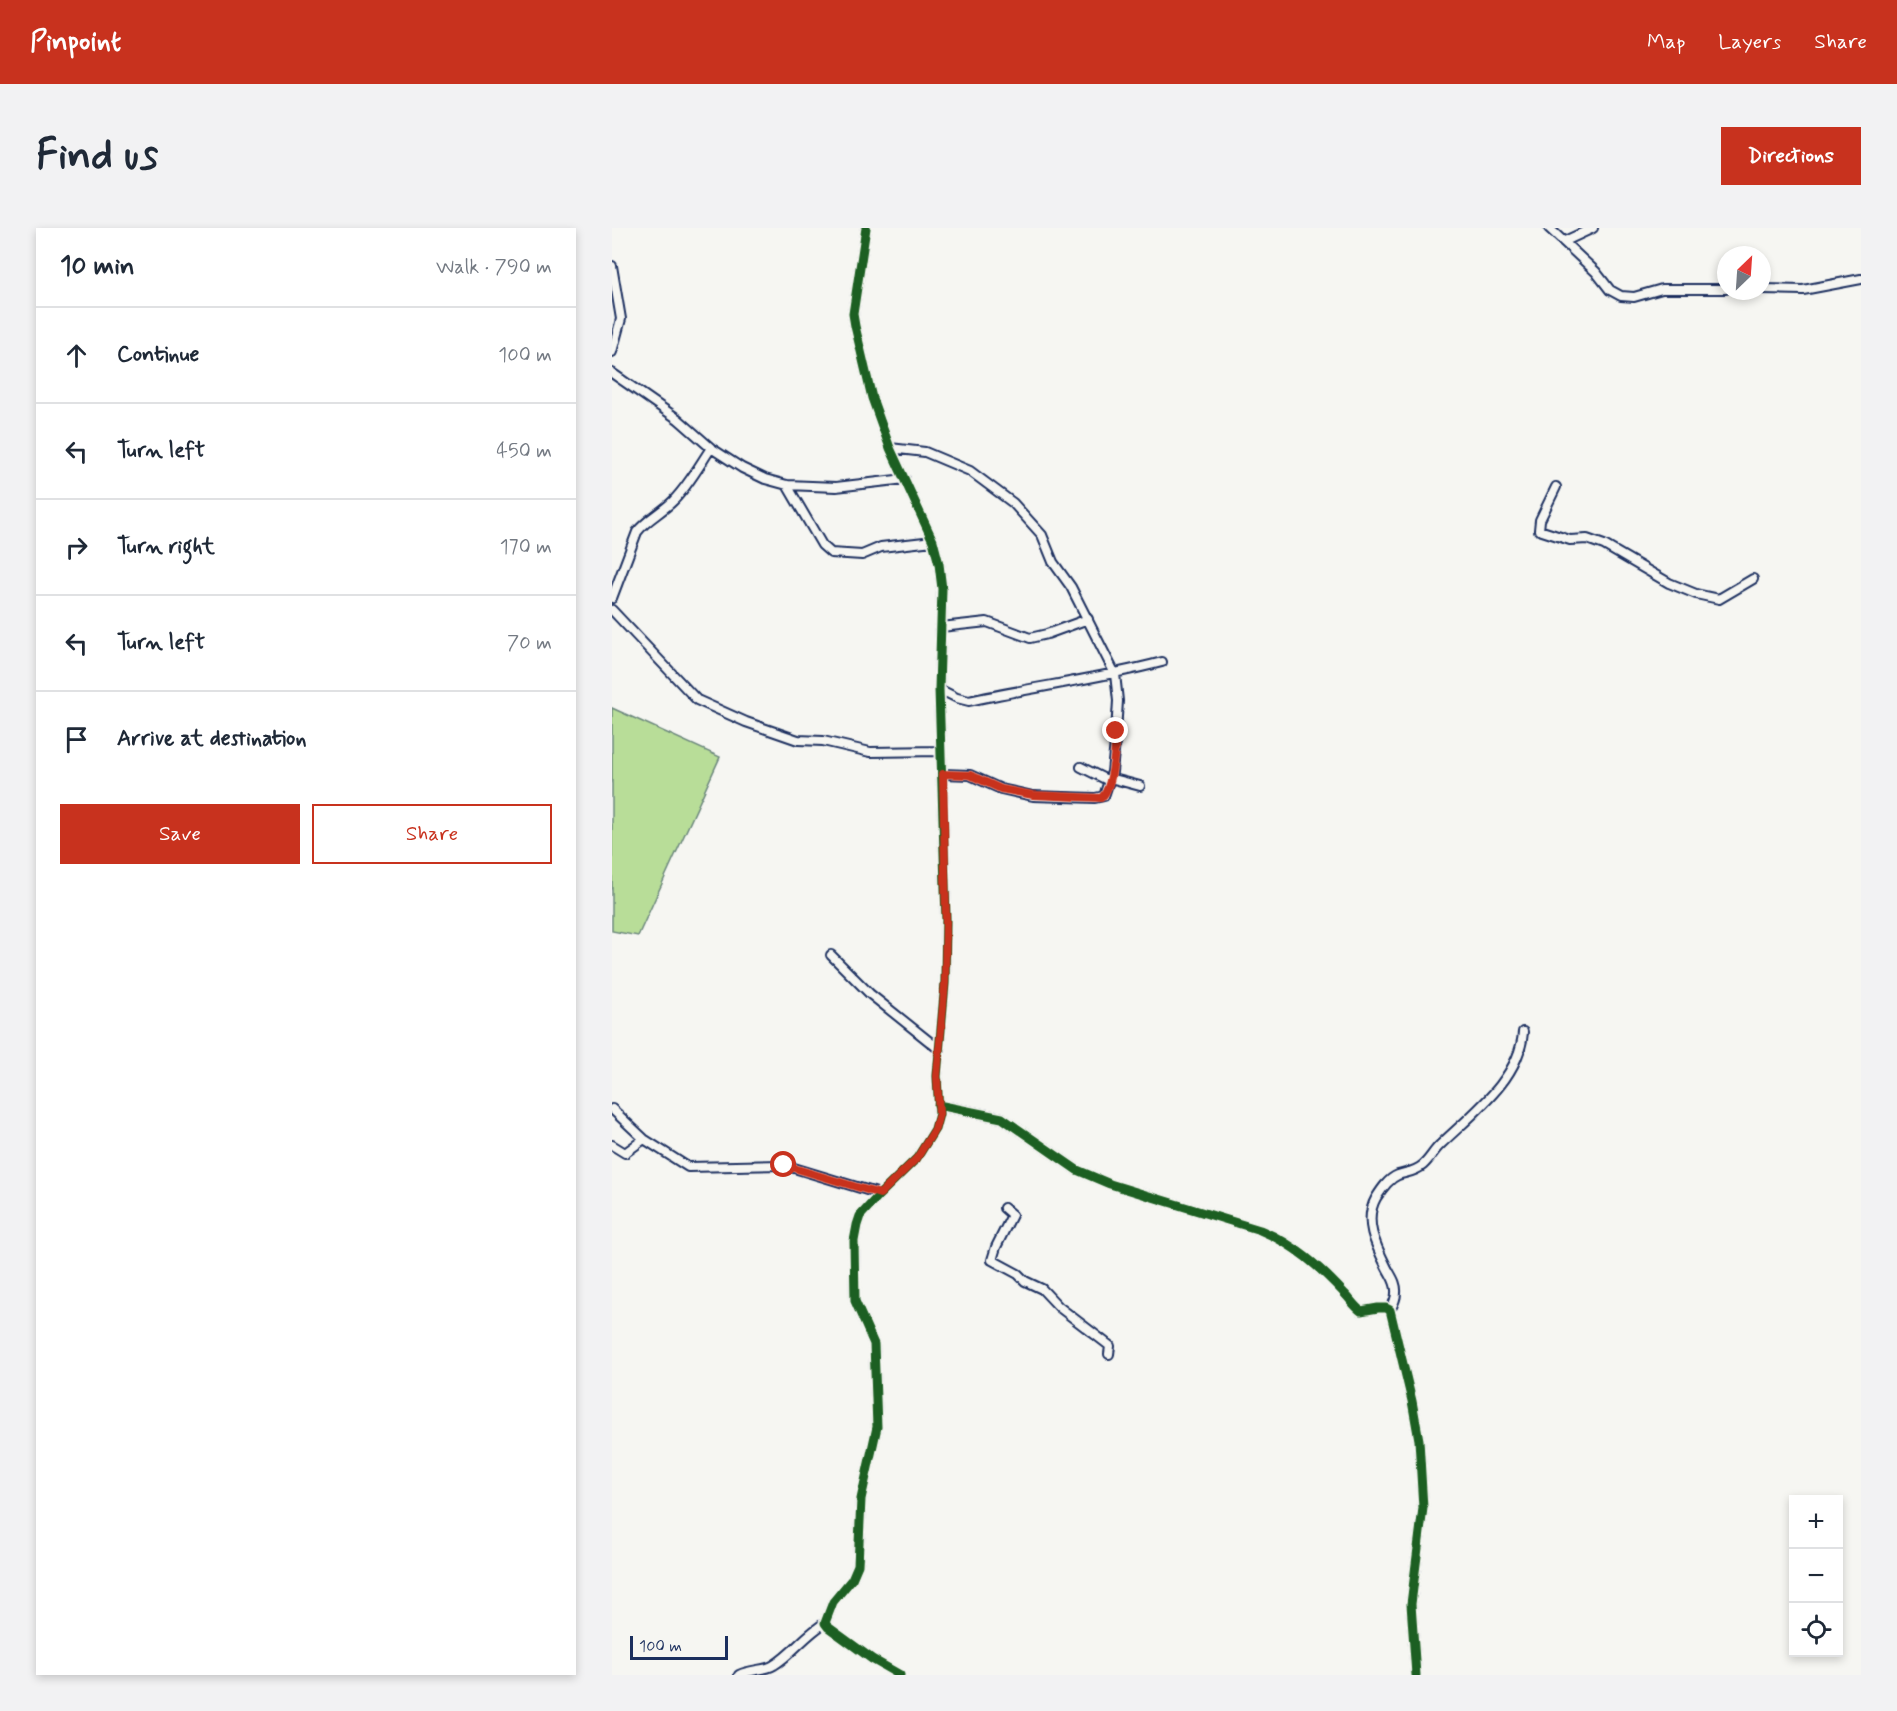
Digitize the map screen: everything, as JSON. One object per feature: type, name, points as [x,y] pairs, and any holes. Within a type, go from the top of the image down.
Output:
[{"type":"street","points":[[738,1675],[748,1670],[773,1666],[816,1628],[825,1623],[833,1602],[852,1579],[858,1565],[861,1499],[877,1427],[875,1348],[870,1332],[859,1315],[855,1301],[854,1241],[860,1216],[909,1168],[923,1150],[935,1129],[939,1114],[936,1091],[945,983],[946,919],[939,689],[941,581],[933,541],[890,448],[872,398],[853,314],[866,228]]},
{"type":"street","points":[[1549,228],[1596,272],[1610,290],[1621,296],[1634,297],[1662,289],[1717,289]]},
{"type":"street","points":[[1565,242],[1593,228]]},
{"type":"street","points":[[612,266],[621,319],[612,352]]},
{"type":"street","points":[[1771,289],[1803,290],[1861,279]]},
{"type":"street","points":[[612,373],[678,419],[711,448],[742,468],[765,479],[787,485],[836,487],[905,479]]},
{"type":"street","points":[[612,598],[637,532],[643,524],[676,499],[711,448]]},
{"type":"street","points":[[890,448],[925,452],[960,465],[978,475],[1013,503],[1041,532],[1053,562],[1066,578],[1115,674],[1118,701],[1110,780],[1106,793],[1101,798],[1043,796],[1001,789],[970,775],[943,774]]},
{"type":"street","points":[[787,485],[822,545],[831,553],[862,555],[880,547],[933,541]]},
{"type":"street","points":[[1556,487],[1540,520],[1539,530],[1570,540],[1587,539],[1604,545],[1669,583],[1719,600],[1753,579]]},
{"type":"street","points":[[612,610],[697,700],[713,708],[798,740],[823,741],[870,752],[940,751]]},
{"type":"street","points":[[941,627],[987,622],[1028,638],[1047,634],[1088,619]]},
{"type":"street","points":[[939,689],[969,701],[1056,683],[1115,674],[1162,662]]},
{"type":"street","points":[[1081,766],[1110,780],[1140,786]]},
{"type":"street","points":[[831,955],[870,994],[940,1050]]},
{"type":"street","points":[[1416,1675],[1411,1604],[1423,1508],[1419,1440],[1390,1310],[1397,1294],[1394,1281],[1373,1235],[1370,1219],[1371,1208],[1383,1187],[1391,1179],[1424,1165],[1438,1147],[1500,1087],[1517,1059],[1523,1032]]},
{"type":"street","points":[[938,1105],[1002,1118],[1077,1170],[1110,1184],[1278,1237],[1301,1251],[1357,1309],[1361,1311],[1378,1308],[1390,1310]]},
{"type":"street","points":[[612,1109],[644,1139],[688,1167],[784,1165],[880,1194]]},
{"type":"street","points":[[612,1144],[625,1153],[644,1139]]},
{"type":"street","points":[[1004,1208],[1012,1215],[992,1260],[1042,1289],[1059,1307],[1110,1346],[1109,1354]]},
{"type":"street","points":[[825,1623],[828,1628],[872,1659],[900,1675]]},
{"type":"green space","points":[[612,708],[720,757],[638,936],[612,931]]},
{"type":"cycle path","points":[[866,228],[853,314],[855,326],[872,398],[890,448],[933,541],[942,589],[939,689],[946,919],[945,983],[937,1076],[939,1114],[935,1129],[917,1158],[860,1216],[857,1225],[854,1241],[855,1301],[874,1344],[877,1427],[861,1499],[858,1565],[852,1579],[833,1602],[825,1623],[872,1659],[900,1675]]},
{"type":"cycle path","points":[[938,1105],[1002,1118],[1077,1170],[1110,1184],[1260,1230],[1306,1257],[1361,1311],[1378,1308],[1390,1310],[1419,1440],[1423,1508],[1411,1604],[1416,1675]]},
{"type":"route","points":[[784,1165],[880,1194],[909,1168],[935,1129],[939,1114],[936,1091],[945,983],[946,940],[943,774],[970,775],[1001,789],[1033,795],[1101,798],[1106,793],[1112,772],[1116,731]]}]
